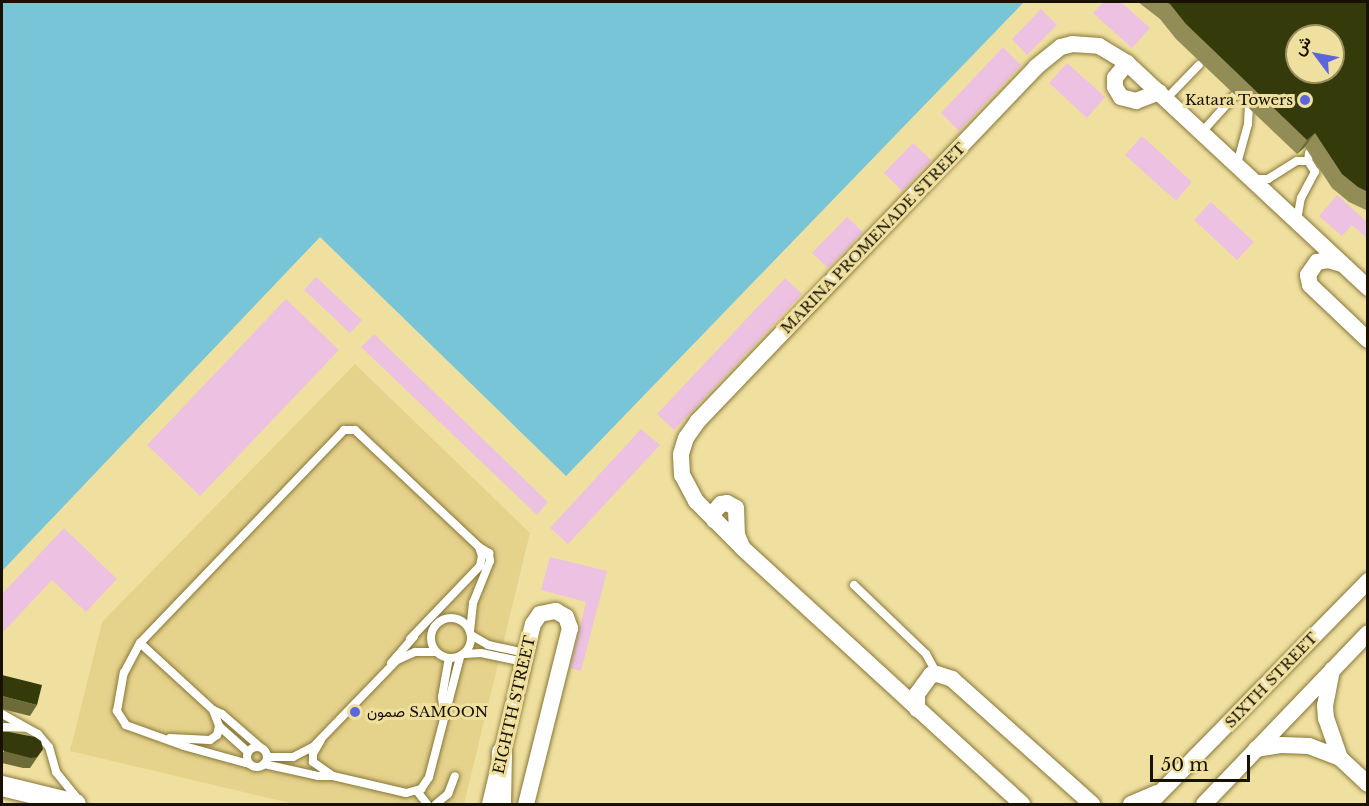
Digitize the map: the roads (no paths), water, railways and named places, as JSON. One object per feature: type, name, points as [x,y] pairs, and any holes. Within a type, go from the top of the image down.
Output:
[{"type":"street","name":"MARINA PROMENADE STREET","points":[[714,520],[687,488],[682,475],[681,454],[686,438],[698,421],[1036,67],[1061,47],[1084,43],[1111,51],[1127,63]]},
{"type":"street","points":[[1163,95],[1136,101],[1121,97],[1115,87],[1116,78],[1127,63],[1163,95],[1279,203],[1368,288]]},
{"type":"street","points":[[1300,224],[1317,262]]},
{"type":"street","points":[[1342,265],[1328,260],[1317,262],[1308,275],[1314,291],[1368,340]]},
{"type":"street","points":[[742,547],[737,535],[736,508],[727,503],[721,504],[713,513],[714,520],[742,547],[917,709],[1022,804]]},
{"type":"street","name":"SIXTH STREET","points":[[1149,804],[1368,581]]},
{"type":"street","name":"EIGHTH STREET","points":[[502,752],[533,624],[540,614],[556,610],[566,617],[570,628],[526,804]]},
{"type":"street","points":[[1204,804],[1368,633]]},
{"type":"street","points":[[1332,670],[1325,705],[1326,718],[1340,758]]},
{"type":"street","points":[[917,709],[917,694],[931,675],[937,674],[952,679],[1095,804]]},
{"type":"street","points":[[888,682],[906,686],[923,684]]},
{"type":"street","points":[[1256,749],[1297,744],[1340,758],[1368,784]]},
{"type":"street","points":[[493,803],[502,752]]},
{"type":"street","points":[[2,786],[76,804]]},
{"type":"street","points":[[1131,804],[1164,790]]},
{"type":"lane","points":[[1163,95],[1199,64]]},
{"type":"lane","points":[[1202,132],[1236,94]]},
{"type":"lane","points":[[1237,164],[1242,139],[1248,124],[1249,106]]},
{"type":"lane","points":[[1221,150],[1242,139]]},
{"type":"lane","points":[[1250,177],[1268,179],[1297,161],[1309,157],[1315,172],[1301,198],[1300,224]]},
{"type":"lane","points":[[1279,203],[1301,198]]},
{"type":"lane","points":[[265,761],[318,776],[333,776],[406,793],[417,791],[425,786],[429,777],[444,714],[450,703],[462,655],[470,645],[473,603],[490,557],[487,549],[479,547],[360,434],[350,428],[345,430],[140,644],[124,673],[117,705],[118,716],[126,725],[256,767],[265,761],[293,757],[321,740]]},
{"type":"lane","points":[[333,776],[313,762],[313,754],[321,740],[390,667],[410,639],[477,570],[482,561],[479,547]]},
{"type":"lane","points":[[854,585],[926,654],[937,674]]},
{"type":"lane","points":[[410,639],[452,618],[463,621],[470,633],[488,645],[525,658]]},
{"type":"lane","points":[[435,652],[430,638],[436,625]]},
{"type":"lane","points":[[140,644],[213,710],[222,714],[260,747],[265,761]]},
{"type":"lane","points":[[390,667],[406,656],[435,652],[449,659],[481,652],[525,658]]},
{"type":"lane","points":[[444,714],[442,701],[449,659]]},
{"type":"lane","points":[[213,710],[219,726],[248,752],[249,764]]},
{"type":"lane","points":[[2,714],[38,734],[49,747],[56,772],[69,791],[84,804]]},
{"type":"lane","points":[[169,738],[210,740],[217,735],[219,726]]},
{"type":"lane","points":[[2,727],[27,728]]},
{"type":"lane","points":[[248,752],[260,747]]},
{"type":"lane","points":[[436,804],[448,794],[455,776]]},
{"type":"lane","points":[[417,791],[428,804]]},
{"type":"water","points":[[2,2],[1024,2],[566,476],[320,237],[2,571]]},
{"type":"place","name":"Katara Towers","points":[[1305,100]]},
{"type":"place","name":"صمون SAMOON","points":[[355,712]]}]
